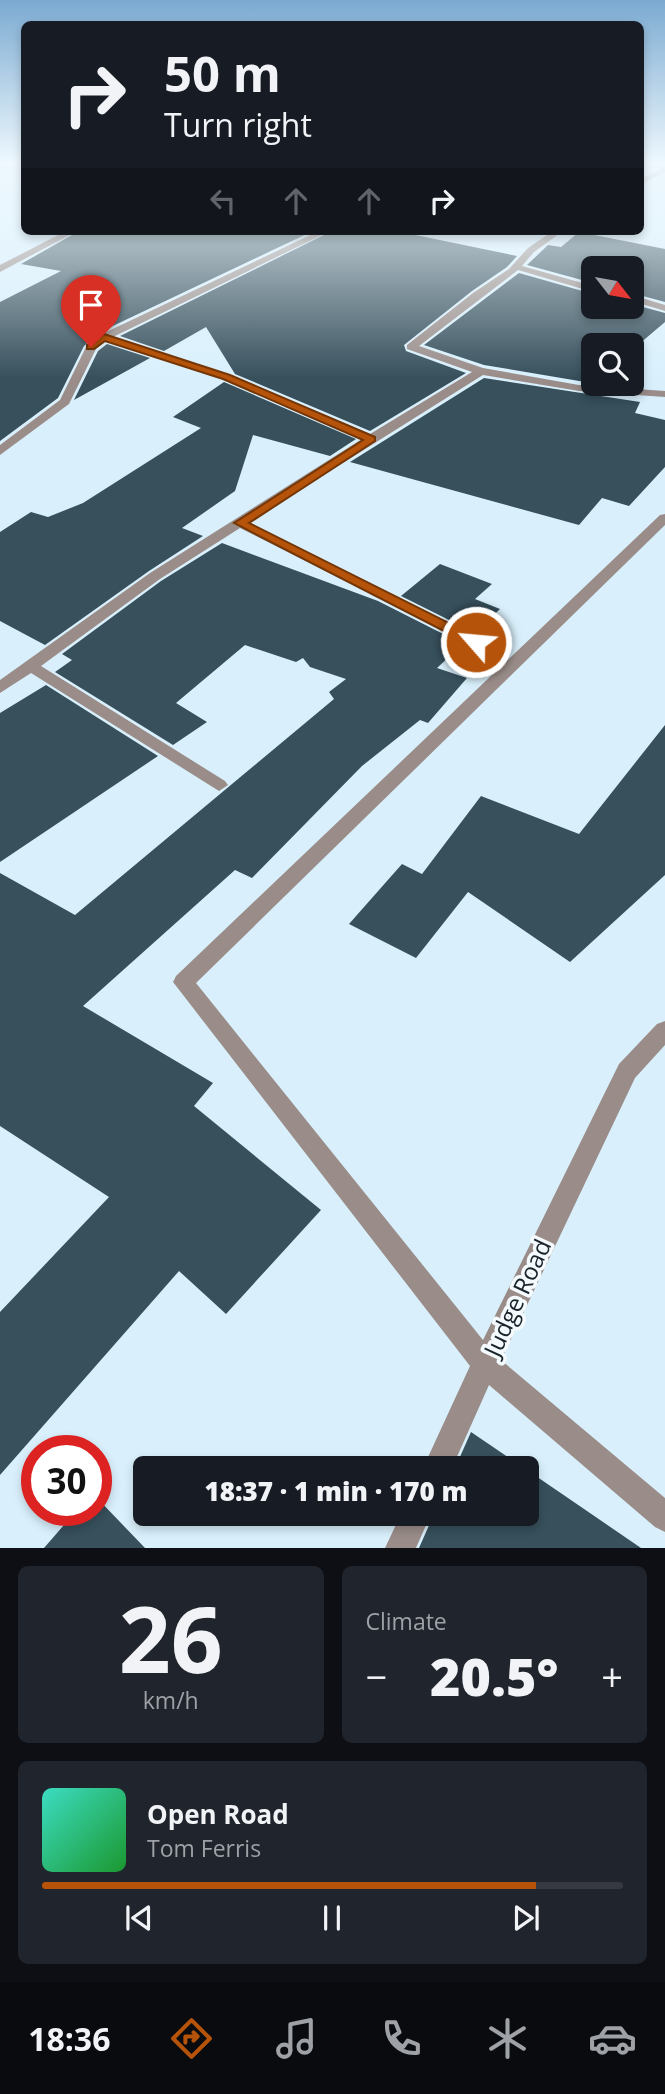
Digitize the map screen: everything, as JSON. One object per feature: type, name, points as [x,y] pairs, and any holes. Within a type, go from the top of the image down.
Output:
[{"type":"street","points":[[0,269],[63,235]]},
{"type":"street","points":[[0,451],[65,402],[91,347],[104,337],[319,235]]},
{"type":"street","points":[[551,235],[531,250],[516,267],[411,347],[481,371],[579,388],[665,394]]},
{"type":"street","points":[[516,267],[581,286]]},
{"type":"street","points":[[644,302],[665,309]]},
{"type":"street","points":[[104,337],[227,377],[372,439]]},
{"type":"street","points":[[0,688],[155,576],[481,371]]},
{"type":"street","points":[[442,1456],[485,1364],[183,982],[665,518]]},
{"type":"street","points":[[240,523],[476,642]]},
{"type":"street","points":[[31,666],[219,785]]},
{"type":"street","name":"Judge Road","points":[[665,1030],[627,1070],[485,1364],[665,1517]]},
{"type":"street","points":[[400,1548],[410,1526]]},
{"type":"building","points":[[72,235],[305,235],[98,333],[84,346],[58,398],[0,441],[0,302],[61,271],[21,264]]},
{"type":"building","points":[[324,235],[415,235],[517,256],[507,267],[404,345],[406,351],[466,373],[370,431],[235,374],[206,327],[164,351],[120,336]]},
{"type":"building","points":[[575,235],[594,235],[665,249],[665,302],[644,296],[644,256],[581,256],[581,280],[527,265],[548,245],[561,247]]},
{"type":"building","points":[[519,273],[581,291],[581,319],[644,319],[644,307],[665,313],[665,322],[644,340],[644,333],[581,333],[581,381],[484,365],[424,345]]},
{"type":"building","points":[[107,344],[150,358],[74,400],[98,351]]},
{"type":"building","points":[[484,378],[581,393],[581,396],[640,402],[635,413],[665,420],[665,467],[629,506],[602,498],[579,525],[350,462]]},
{"type":"building","points":[[224,382],[356,439],[330,456],[253,435],[235,491],[182,528],[203,536],[45,645],[0,621],[0,532],[31,512],[48,517],[83,503],[201,428],[173,417]]},
{"type":"building","points":[[222,543],[378,601],[463,644],[437,668],[467,678],[428,723],[420,720],[362,766],[252,878],[235,870],[83,1006],[213,1083],[194,1106],[321,1210],[226,1314],[179,1271],[35,1435],[21,1435],[21,1451],[0,1475],[0,1312],[109,1197],[0,1126],[0,873],[75,915],[334,699],[329,692],[346,679],[310,667],[303,658],[296,662],[245,645],[176,703],[207,722],[173,745],[55,672],[72,660],[62,654],[161,581]]},
{"type":"building","points":[[440,564],[492,584],[475,599],[500,609],[475,633],[401,596]]},
{"type":"building","points":[[46,685],[158,756],[0,862],[0,713]]},
{"type":"building","points":[[665,725],[665,875],[570,962],[468,892],[416,958],[349,924],[402,864],[422,874],[481,796],[579,834]]},
{"type":"building","points":[[471,1432],[506,1456],[460,1456]]},
{"type":"building","points":[[539,1478],[641,1548],[419,1548],[429,1526],[539,1526]]},
{"type":"building","points":[[112,1514],[145,1548],[44,1548],[63,1526],[112,1526]]},
{"type":"route","points":[[91,347],[104,337],[162,355],[227,377],[372,439],[240,523],[476,642]]}]
